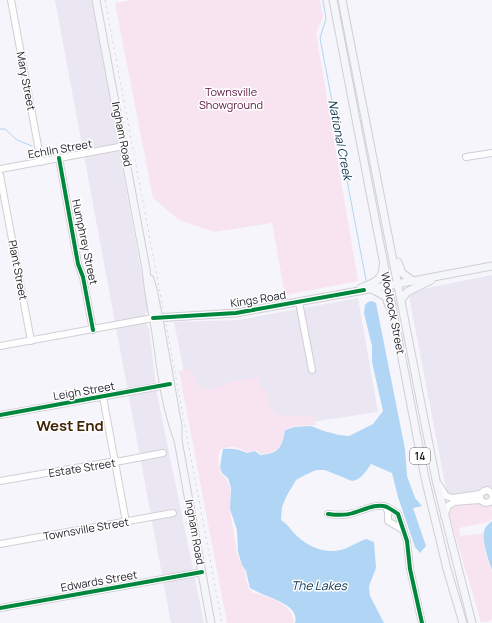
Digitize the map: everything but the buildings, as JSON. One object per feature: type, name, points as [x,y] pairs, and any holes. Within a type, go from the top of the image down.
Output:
[{"type":"main road","name":"Ingham Road","points":[[96,0],[146,269],[153,290],[167,385],[169,414],[178,440],[211,623]]},
{"type":"main road","name":"Woolcock Street","points":[[333,0],[427,486],[445,562],[463,623]]},
{"type":"main road","name":"Woolcock Street","points":[[342,0],[436,480],[472,623]]},
{"type":"main road","points":[[376,171],[385,197],[399,266],[404,275],[413,281]]},
{"type":"main road","points":[[354,292],[378,280],[382,274],[384,264]]},
{"type":"main road","name":"Kings Road","points":[[156,317],[236,313],[492,266]]},
{"type":"main road","points":[[401,300],[405,294],[411,290],[442,275]]},
{"type":"main road","points":[[372,289],[387,299],[391,319],[400,344]]},
{"type":"street","name":"Mary Street","points":[[11,0],[41,162]]},
{"type":"street","name":"Echlin Street","points":[[0,169],[124,146]]},
{"type":"street","points":[[466,157],[492,153]]},
{"type":"street","name":"Humphrey Street","points":[[58,158],[78,264],[83,277],[94,330]]},
{"type":"street","name":"Plant Street","points":[[0,175],[31,341]]},
{"type":"street","points":[[299,302],[312,370]]},
{"type":"street","points":[[0,346],[94,330],[156,317]]},
{"type":"street","name":"Leigh Street","points":[[0,415],[167,385]]},
{"type":"street","points":[[103,397],[126,522]]},
{"type":"street","name":"Estate Street","points":[[0,481],[115,462],[163,452]]},
{"type":"street","points":[[436,480],[444,493],[449,497],[480,497]]},
{"type":"street","points":[[480,497],[482,491],[490,491],[492,494]]},
{"type":"street","points":[[480,497],[485,503],[490,502],[492,499]]},
{"type":"street","points":[[444,516],[448,506],[454,502],[480,497]]},
{"type":"street","points":[[328,514],[344,515],[377,506],[386,507],[391,509],[388,521],[403,530]]},
{"type":"street","name":"Townsville Street","points":[[0,544],[173,513]]},
{"type":"street","points":[[390,514],[398,514],[407,541],[410,569],[422,623]]},
{"type":"street","points":[[393,524],[398,521],[399,518]]},
{"type":"street","name":"Edwards Street","points":[[0,608],[202,572]]},
{"type":"shaded area","points":[[55,0],[92,0],[148,310],[145,314],[147,326],[149,328],[157,394],[204,623],[171,623]]},
{"type":"shaded area","points":[[492,275],[492,508],[454,516],[445,484],[409,296],[417,290]]},
{"type":"shaded area","points":[[358,298],[378,412],[197,439],[174,322],[238,320]]},
{"type":"green space","name":"Townsville Showground","points":[[132,0],[320,0],[323,17],[316,33],[358,281],[285,295],[272,223],[214,232],[179,220],[153,198],[115,3]]},
{"type":"green space","name":"The Lakes","points":[[191,369],[198,386],[208,390],[230,382],[259,377],[261,389],[266,389],[271,408],[277,415],[313,416],[317,425],[294,426],[285,429],[279,448],[272,452],[261,454],[256,450],[247,452],[231,447],[220,450],[218,459],[221,474],[226,478],[230,487],[230,511],[237,554],[245,572],[248,587],[252,593],[279,602],[290,611],[293,617],[293,623],[227,623],[179,371]]},
{"type":"green space","points":[[461,503],[477,503],[486,506],[492,504],[492,519],[488,522],[459,528],[460,536],[484,533],[485,552],[492,573],[492,619],[489,622],[481,622],[449,514],[451,508]]},
{"type":"water","name":"The Lakes","points":[[372,301],[376,303],[405,449],[407,476],[415,498],[422,506],[413,508],[426,546],[420,553],[415,547],[398,497],[392,473],[371,464],[361,477],[352,481],[325,470],[316,470],[296,480],[282,507],[281,520],[303,541],[315,548],[328,551],[342,550],[366,539],[374,542],[376,568],[369,586],[370,596],[384,623],[295,623],[294,612],[290,608],[279,601],[250,588],[246,571],[242,565],[238,552],[237,530],[230,509],[231,488],[228,478],[222,473],[220,467],[223,449],[235,449],[247,453],[255,451],[260,455],[272,453],[281,445],[285,430],[294,427],[311,426],[339,435],[349,436],[373,424],[383,411],[372,362],[372,346],[364,313],[365,305]]},
{"type":"water","points":[[492,521],[492,570],[486,549],[484,533],[485,528]]},
{"type":"waterway","name":"National Creek","points":[[323,0],[326,19],[320,38],[366,280]]},
{"type":"waterway","points":[[0,129],[5,129],[17,140],[32,146]]},
{"type":"railway","points":[[105,0],[222,623]]},
{"type":"cycle path","points":[[59,158],[78,264],[83,277],[93,330]]},
{"type":"cycle path","points":[[153,318],[236,313],[364,290]]},
{"type":"cycle path","points":[[0,415],[170,384]]},
{"type":"cycle path","points":[[328,514],[347,515],[370,507],[379,506],[387,507],[398,514],[407,541],[410,569],[422,623]]},
{"type":"cycle path","points":[[0,608],[202,572]]},
{"type":"district","name":"West End","points":[[70,426]]}]
